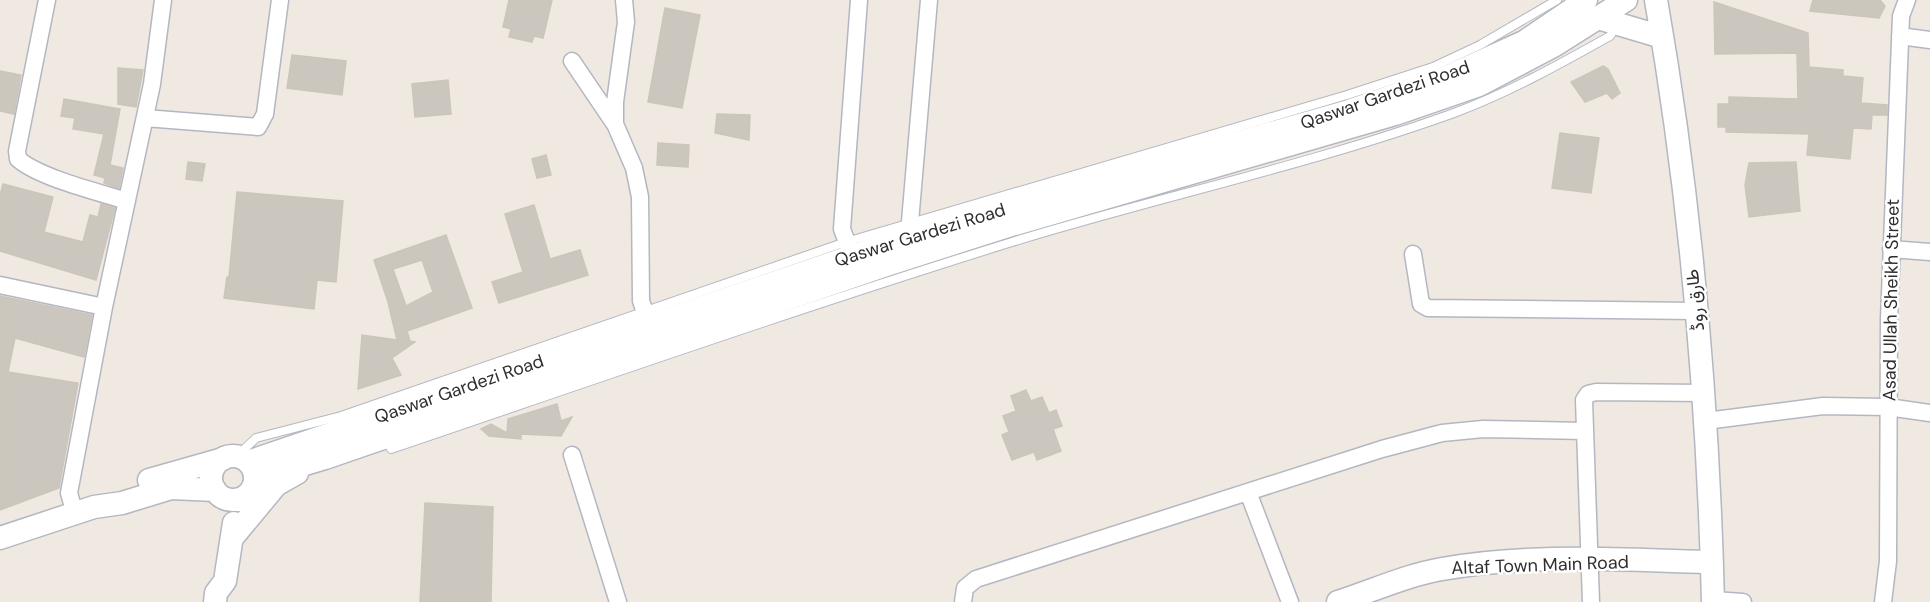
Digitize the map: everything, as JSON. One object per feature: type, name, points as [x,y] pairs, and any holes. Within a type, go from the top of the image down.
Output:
[{"type":"main road","points":[[232,538],[276,485],[325,458],[386,436],[890,272],[1364,124],[1479,85],[1555,45],[1600,14],[1626,0]]},
{"type":"main road","name":"طارق روڈ","points":[[1656,0],[1685,198],[1705,393],[1713,601]]},
{"type":"main road","name":"Qaswar Gardezi Road","points":[[85,511],[117,490],[241,464],[672,309],[849,249],[932,229],[1349,111],[1442,79],[1518,35],[1600,14]]},
{"type":"main road","points":[[1600,14],[1662,37]]},
{"type":"main road","points":[[216,598],[225,581],[232,538],[225,496],[212,484],[213,469],[241,464],[325,458]]},
{"type":"main road","points":[[225,496],[252,490],[241,464]]},
{"type":"main road","name":"Qaswar Gardezi Road","points":[[0,538],[85,511],[171,488],[225,496]]},
{"type":"main road","points":[[216,598],[211,581],[225,496]]},
{"type":"main road","name":"Altaf Town Main Road","points":[[1338,602],[1440,569],[1486,563],[1591,560],[1712,562]]},
{"type":"street","points":[[47,0],[17,152],[18,159],[24,165],[68,182],[127,201]]},
{"type":"street","points":[[85,511],[69,493],[104,307],[145,118],[163,0]]},
{"type":"street","points":[[145,118],[258,127],[265,114],[280,0]]},
{"type":"street","points":[[615,124],[615,102],[626,22],[624,0]]},
{"type":"street","points":[[849,249],[842,229],[859,0]]},
{"type":"street","points":[[910,222],[929,0]]},
{"type":"street","name":"Asad Ullah Sheikh Street","points":[[1883,602],[1888,561],[1891,249],[1901,16],[1907,0]]},
{"type":"street","points":[[1900,36],[1930,40]]},
{"type":"street","points":[[572,61],[615,124],[634,168],[640,197],[641,301],[645,312]]},
{"type":"street","points":[[1891,249],[1930,252]]},
{"type":"street","points":[[1413,254],[1421,304],[1428,308],[1696,311]]},
{"type":"street","points":[[0,285],[104,307]]},
{"type":"street","points":[[1591,602],[1584,400],[1588,394],[1705,393]]},
{"type":"street","points":[[1706,420],[1823,406],[1888,407],[1930,413]]},
{"type":"street","points":[[963,602],[965,588],[976,579],[1382,449],[1442,433],[1483,429],[1585,431]]},
{"type":"street","points":[[572,455],[618,602]]},
{"type":"street","points":[[1248,492],[1290,602]]},
{"type":"street","points":[[1713,601],[1743,602]]},
{"type":"lane","points":[[849,249],[910,222],[1433,67],[1518,35],[1557,0]]},
{"type":"lane","points":[[241,464],[256,438],[341,416],[645,312],[672,309]]},
{"type":"building","points":[[509,0],[552,0],[543,38],[534,36],[532,42],[509,37],[511,29],[503,27]]},
{"type":"building","points":[[1813,0],[1880,0],[1885,6],[1879,18],[1810,11]]},
{"type":"building","points":[[1714,2],[1808,33],[1809,67],[1843,70],[1843,76],[1863,78],[1861,103],[1887,105],[1887,115],[1872,115],[1871,129],[1853,128],[1850,159],[1807,155],[1809,134],[1726,132],[1726,127],[1718,127],[1718,104],[1729,104],[1729,97],[1798,99],[1797,53],[1715,54]]},
{"type":"building","points":[[665,8],[700,15],[682,108],[648,102]]},
{"type":"building","points":[[292,55],[346,61],[342,95],[287,88]]},
{"type":"building","points":[[1603,66],[1608,69],[1620,93],[1612,99],[1607,93],[1585,102],[1571,82]]},
{"type":"building","points":[[118,68],[143,70],[136,107],[118,104]]},
{"type":"building","points":[[0,71],[21,75],[14,114],[0,111]]},
{"type":"building","points":[[448,80],[451,114],[415,117],[412,84]]},
{"type":"building","points":[[64,99],[120,109],[110,165],[123,168],[119,188],[104,183],[105,178],[94,175],[104,134],[73,129],[75,118],[61,116]]},
{"type":"building","points":[[717,114],[750,115],[749,140],[715,133]]},
{"type":"building","points":[[1560,133],[1599,138],[1591,193],[1552,188]]},
{"type":"building","points":[[658,143],[689,145],[688,167],[657,165]]},
{"type":"building","points":[[546,155],[551,175],[537,178],[532,159]]},
{"type":"building","points":[[188,162],[205,164],[202,181],[186,179]]},
{"type":"building","points":[[1796,162],[1800,211],[1749,217],[1745,185],[1749,163]]},
{"type":"building","points":[[3,184],[53,197],[44,232],[83,242],[90,215],[98,217],[101,204],[115,208],[96,280],[0,251],[0,195]]},
{"type":"building","points":[[237,192],[343,201],[336,282],[317,280],[314,309],[224,298],[227,277],[229,277]]},
{"type":"building","points":[[534,205],[550,259],[580,250],[588,275],[499,303],[492,282],[523,272],[505,214]]},
{"type":"building","points":[[446,235],[472,308],[407,331],[410,341],[415,342],[392,358],[401,375],[358,389],[362,335],[397,340],[388,302],[374,260]],"holes":[[[422,260],[433,292],[406,306],[393,269]]]},
{"type":"building","points":[[0,296],[92,315],[84,357],[15,338],[8,372],[78,383],[59,488],[0,510]]},
{"type":"building","points":[[1026,390],[1031,401],[1042,397],[1049,413],[1056,410],[1062,426],[1053,429],[1061,451],[1037,460],[1034,452],[1012,460],[1002,435],[1009,432],[1003,416],[1016,411],[1011,396]]},
{"type":"building","points":[[557,404],[561,421],[572,417],[561,436],[521,434],[521,439],[489,436],[481,429],[491,424],[507,433],[508,419]]},
{"type":"building","points":[[425,503],[493,507],[491,602],[420,602]]}]
